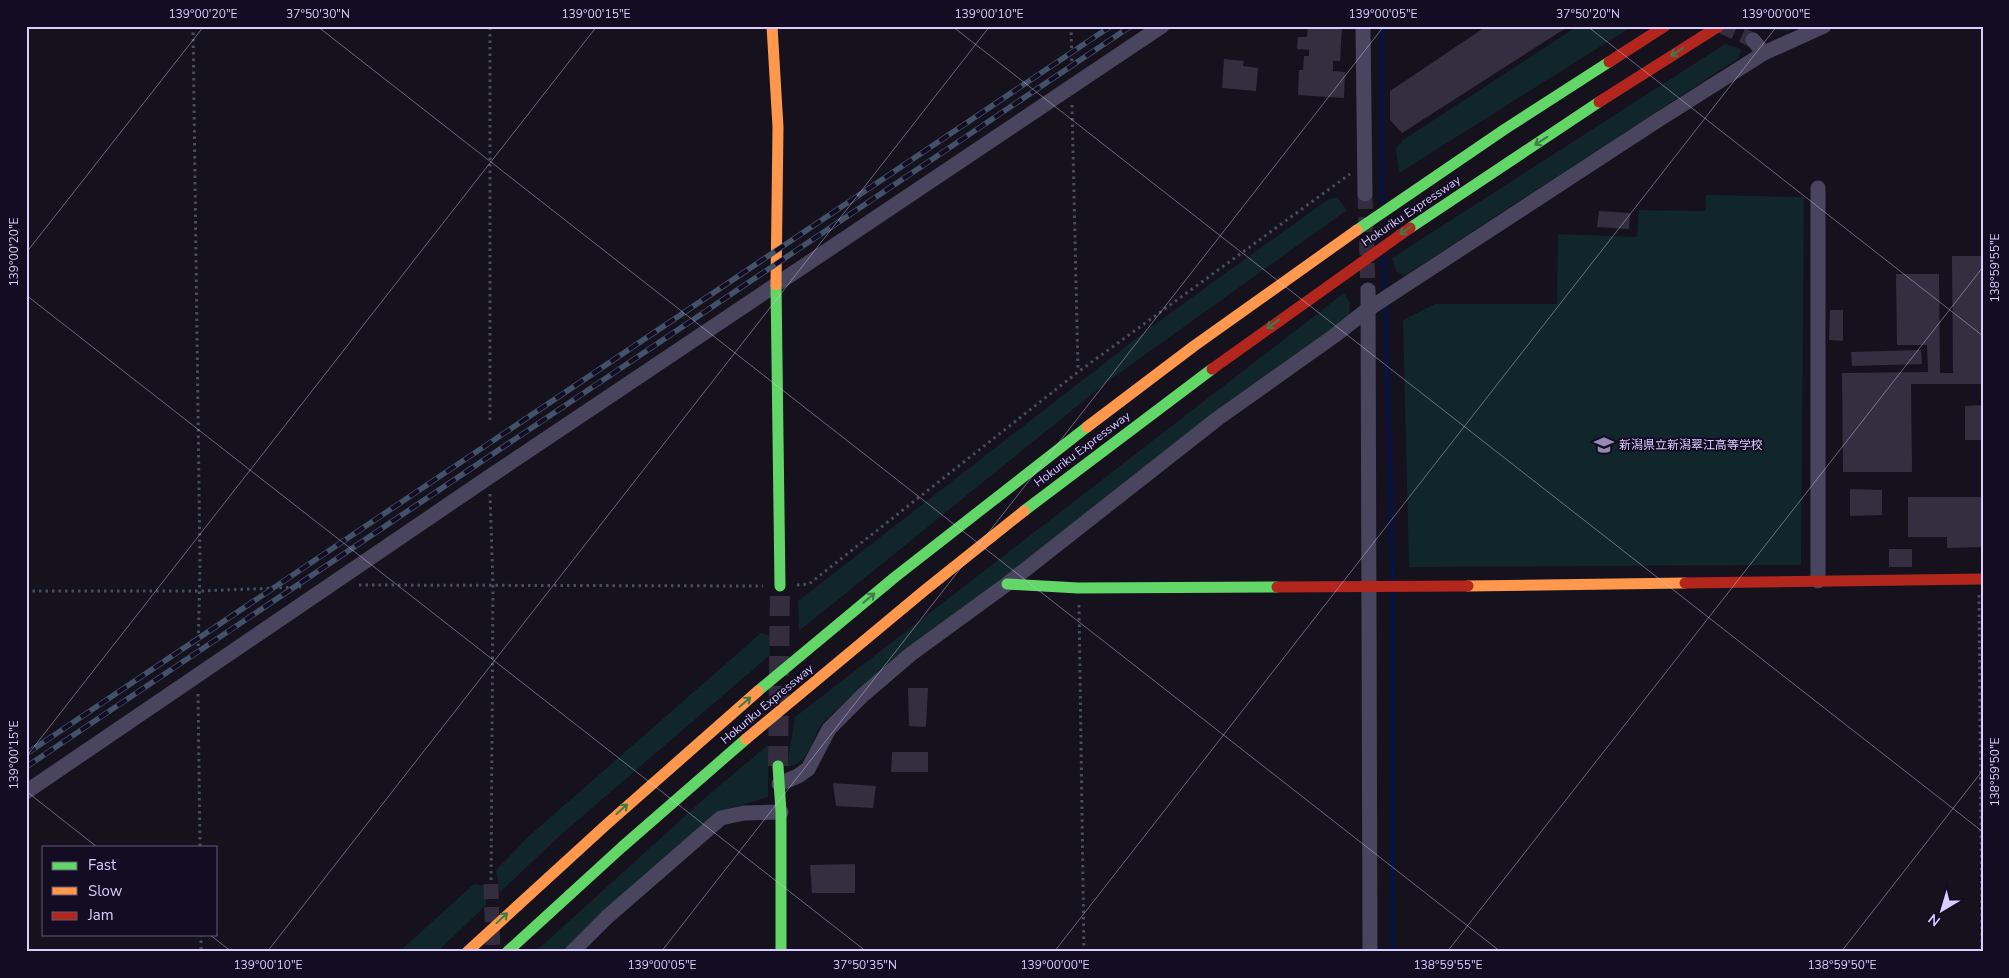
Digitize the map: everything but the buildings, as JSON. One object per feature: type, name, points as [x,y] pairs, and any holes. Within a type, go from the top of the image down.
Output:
[{"type":"main road","points":[[772,26],[778,127],[776,285],[780,586]]},
{"type":"main road","name":"Hokuriku Expressway","points":[[467,952],[629,803],[763,686],[1019,477],[1271,289],[1508,127],[1665,26]]},
{"type":"main road","name":"Hokuriku Expressway","points":[[507,952],[640,830],[772,717],[918,594],[1056,486],[1285,314],[1410,227],[1656,65],[1719,26]]},
{"type":"main road","points":[[1007,584],[1078,588],[1367,587],[1981,579]]},
{"type":"main road","points":[[778,766],[781,812],[781,952]]},
{"type":"street","points":[[26,792],[489,477],[1162,26]]},
{"type":"street","points":[[1363,26],[1365,194]]},
{"type":"street","points":[[779,784],[798,776],[808,769],[829,729],[911,654],[1007,584],[1209,425],[1334,336],[1367,310],[1638,132],[1764,53],[1824,26]]},
{"type":"street","points":[[1753,40],[1764,53]]},
{"type":"street","points":[[1818,188],[1818,581]]},
{"type":"street","points":[[1368,290],[1367,587],[1370,952]]},
{"type":"street","points":[[572,952],[607,917],[721,818],[744,813],[781,812]]},
{"type":"path","points":[[193,26],[200,590],[198,674],[200,846]]},
{"type":"path","points":[[490,26],[490,420]]},
{"type":"path","points":[[1071,26],[1078,372]]},
{"type":"path","points":[[332,585],[780,586],[809,584],[1078,372],[1348,174],[1366,174]]},
{"type":"path","points":[[489,477],[493,585],[491,884]]},
{"type":"path","points":[[1981,579],[1982,952]]},
{"type":"path","points":[[26,591],[200,590],[303,586]]},
{"type":"path","points":[[1078,588],[1084,952]]},
{"type":"path","points":[[201,936],[201,952]]},
{"type":"green space","points":[[1578,26],[1633,26],[1399,173],[1396,149],[1403,140]]},
{"type":"green space","points":[[1757,26],[1800,26],[1788,31],[1759,29]]},
{"type":"green space","points":[[1725,44],[1741,49],[1739,58],[1404,276],[1396,271],[1392,258]]},
{"type":"green space","name":"新潟県立新潟翠江高等学校","points":[[1706,195],[1804,197],[1801,565],[1409,567],[1403,320],[1435,304],[1557,304],[1558,234],[1637,237],[1639,210],[1706,211]]},
{"type":"green space","points":[[1337,197],[1347,210],[1107,382],[799,631],[798,601],[1151,327],[1327,200]]},
{"type":"green space","points":[[1344,293],[1350,303],[1349,316],[859,690],[823,723],[810,749],[801,761],[787,767],[795,717]]},
{"type":"green space","points":[[761,633],[769,635],[770,655],[564,832],[500,892],[496,870],[528,837]]},
{"type":"green space","points":[[768,745],[768,797],[719,812],[605,913],[565,952],[535,952],[706,797]]},
{"type":"green space","points":[[474,884],[486,886],[486,905],[437,952],[399,952]]},
{"type":"waterway","points":[[1382,203],[1383,26]]},
{"type":"waterway","points":[[1384,257],[1393,583]]},
{"type":"waterway","points":[[1393,592],[1393,952]]},
{"type":"tunnel","points":[[1721,26],[1753,40]]},
{"type":"tunnel","points":[[1365,194],[1368,290]]},
{"type":"tunnel","points":[[778,766],[780,586]]},
{"type":"tunnel","points":[[491,884],[493,952]]},
{"type":"railway","points":[[26,754],[1111,26]]},
{"type":"railway","points":[[26,767],[1131,26]]},
{"type":"traffic: fast","points":[[1357,230],[1505,129],[1609,62]]},
{"type":"traffic: fast","points":[[1410,228],[1599,102]]},
{"type":"traffic: fast","points":[[776,285],[780,586]]},
{"type":"traffic: fast","points":[[1024,511],[1212,369]]},
{"type":"traffic: fast","points":[[758,691],[895,577],[1087,427]]},
{"type":"traffic: fast","points":[[1007,584],[1078,588],[1277,587]]},
{"type":"traffic: fast","points":[[507,952],[622,847],[746,739]]},
{"type":"traffic: fast","points":[[778,766],[781,812],[781,952]]},
{"type":"traffic: slow","points":[[772,26],[778,127],[776,285]]},
{"type":"traffic: slow","points":[[1087,427],[1194,346],[1357,230]]},
{"type":"traffic: slow","points":[[746,739],[925,590],[1024,511]]},
{"type":"traffic: slow","points":[[1468,586],[1685,583]]},
{"type":"traffic: slow","points":[[467,952],[607,824],[758,691]]},
{"type":"traffic: jam","points":[[1609,62],[1665,26]]},
{"type":"traffic: jam","points":[[1599,102],[1719,26]]},
{"type":"traffic: jam","points":[[1212,369],[1410,228]]},
{"type":"traffic: jam","points":[[1685,583],[1983,579]]},
{"type":"traffic: jam","points":[[1277,587],[1468,586]]},
{"type":"place","name":"新潟県立新潟翠江高等学校","points":[[1604,445]]}]
